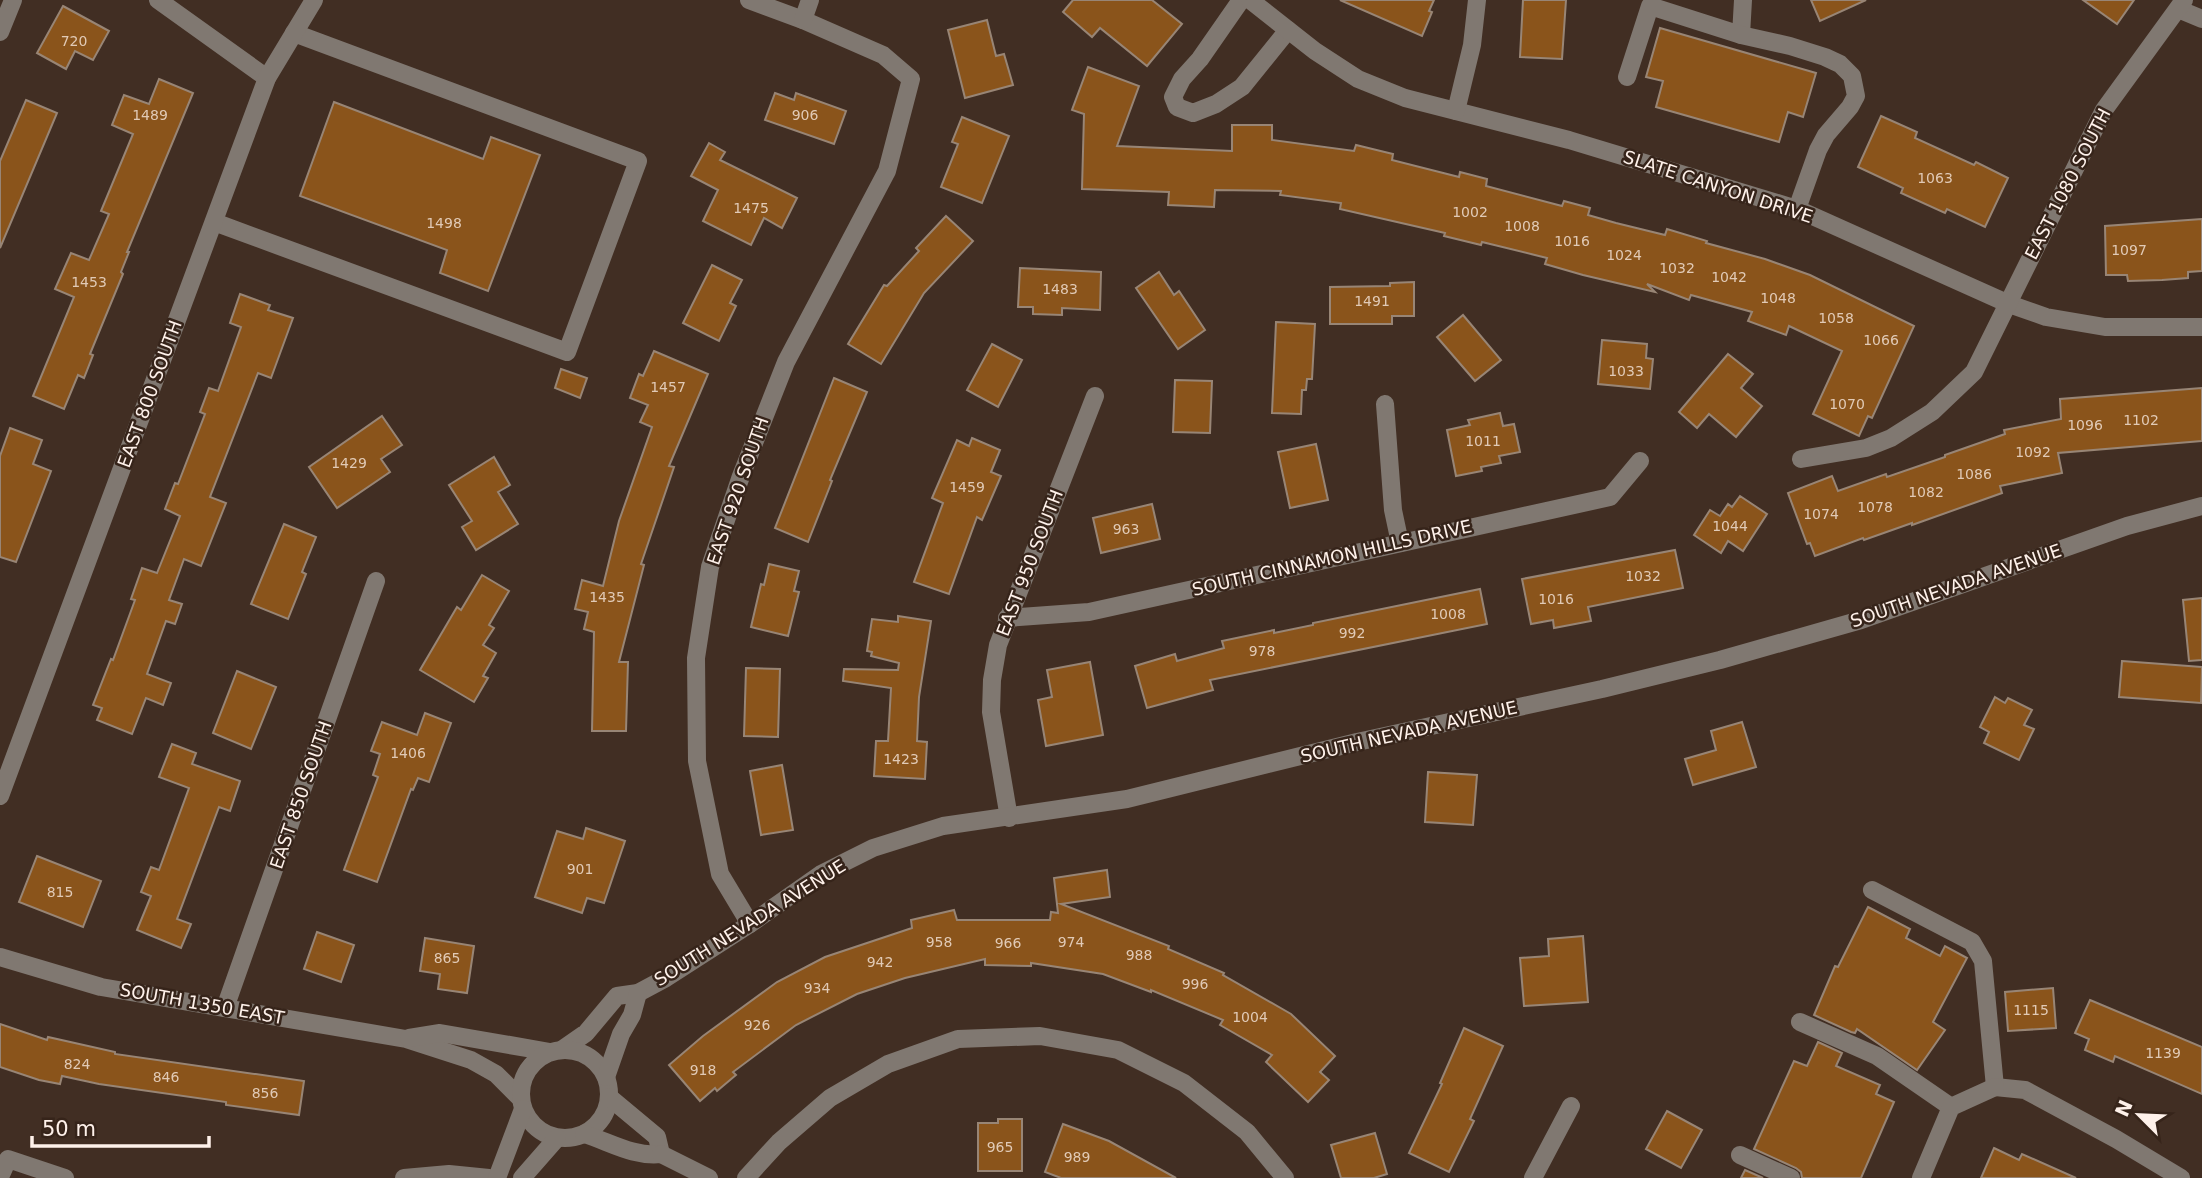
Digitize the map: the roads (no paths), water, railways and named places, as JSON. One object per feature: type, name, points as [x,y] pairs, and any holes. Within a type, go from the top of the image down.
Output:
[{"type":"street","points":[[0,32],[13,0]]},
{"type":"street","points":[[158,0],[267,78]]},
{"type":"street","name":"EAST 800 SOUTH","points":[[0,796],[267,78],[314,0]]},
{"type":"street","points":[[750,0],[803,20],[810,0]]},
{"type":"street","points":[[1241,0],[1200,59],[1182,79],[1173,97],[1177,107],[1193,113],[1216,104],[1242,87],[1288,30]]},
{"type":"street","name":"SLATE CANYON DRIVE","points":[[1250,0],[1315,51],[1358,79],[1405,98],[1569,140],[1797,209],[2046,317],[2105,327],[2202,327]]},
{"type":"street","points":[[1456,111],[1472,46],[1476,0]]},
{"type":"street","points":[[1741,35],[1743,0]]},
{"type":"street","points":[[2181,4],[2202,19]]},
{"type":"street","name":"EAST 1080 SOUTH","points":[[1801,459],[1866,448],[1891,438],[1932,412],[1975,372],[2104,110],[2181,4]]},
{"type":"street","points":[[1627,77],[1650,6],[1741,35],[1790,46],[1840,64],[1852,76],[1856,96],[1818,149],[1797,209]]},
{"type":"street","name":"EAST 920 SOUTH","points":[[750,924],[720,874],[697,761],[696,658],[710,567],[741,476],[786,362],[887,171],[911,79],[883,55],[803,20]]},
{"type":"street","points":[[214,222],[567,352],[638,161],[294,33]]},
{"type":"street","name":"EAST 950 SOUTH","points":[[1009,818],[991,712],[998,645],[1095,396]]},
{"type":"street","points":[[1385,404],[1393,510],[1400,543]]},
{"type":"street","name":"SOUTH CINNAMON HILLS DRIVE","points":[[1007,618],[1088,612],[1610,497],[1640,461]]},
{"type":"street","name":"SOUTH NEVADA AVENUE","points":[[557,1050],[586,1033],[617,996],[638,993],[750,924],[821,874],[873,848],[943,826],[1127,799],[1357,742],[1602,689],[1720,660],[1861,620],[2127,526],[2202,506]]},
{"type":"street","name":"EAST 850 SOUTH","points":[[225,1008],[376,581]]},
{"type":"street","points":[[1872,890],[1972,942],[1983,961],[1995,1087]]},
{"type":"street","name":"SOUTH 1350 EAST","points":[[0,957],[101,987],[406,1039],[471,1060],[496,1074],[522,1103]]},
{"type":"street","points":[[606,1077],[621,1034],[632,1015],[638,993]]},
{"type":"street","points":[[1800,1022],[1877,1056],[1951,1107]]},
{"type":"street","name":"SOUTH 1350 EAST","points":[[406,1039],[440,1033],[557,1050]]},
{"type":"street","points":[[746,1178],[779,1142],[830,1098],[887,1063],[958,1038],[1040,1036],[1118,1050],[1184,1083],[1247,1132],[1285,1178]]},
{"type":"street","points":[[497,1178],[522,1103],[522,1083],[527,1070],[537,1059],[557,1050],[577,1050],[599,1065],[606,1077],[609,1097],[601,1119],[594,1128],[584,1134],[557,1138],[536,1128],[522,1103]]},
{"type":"street","points":[[1922,1178],[1951,1107],[1995,1087],[2025,1090],[2181,1178]]},
{"type":"street","points":[[609,1097],[657,1137],[661,1154]]},
{"type":"street","points":[[1534,1178],[1571,1106]]},
{"type":"street","points":[[584,1134],[645,1156],[661,1154],[709,1178]]},
{"type":"street","points":[[522,1178],[557,1138]]},
{"type":"street","points":[[1740,1155],[1791,1178]]},
{"type":"street","points":[[0,1177],[8,1159],[65,1178]]},
{"type":"street","points":[[404,1178],[449,1174],[489,1178]]}]
